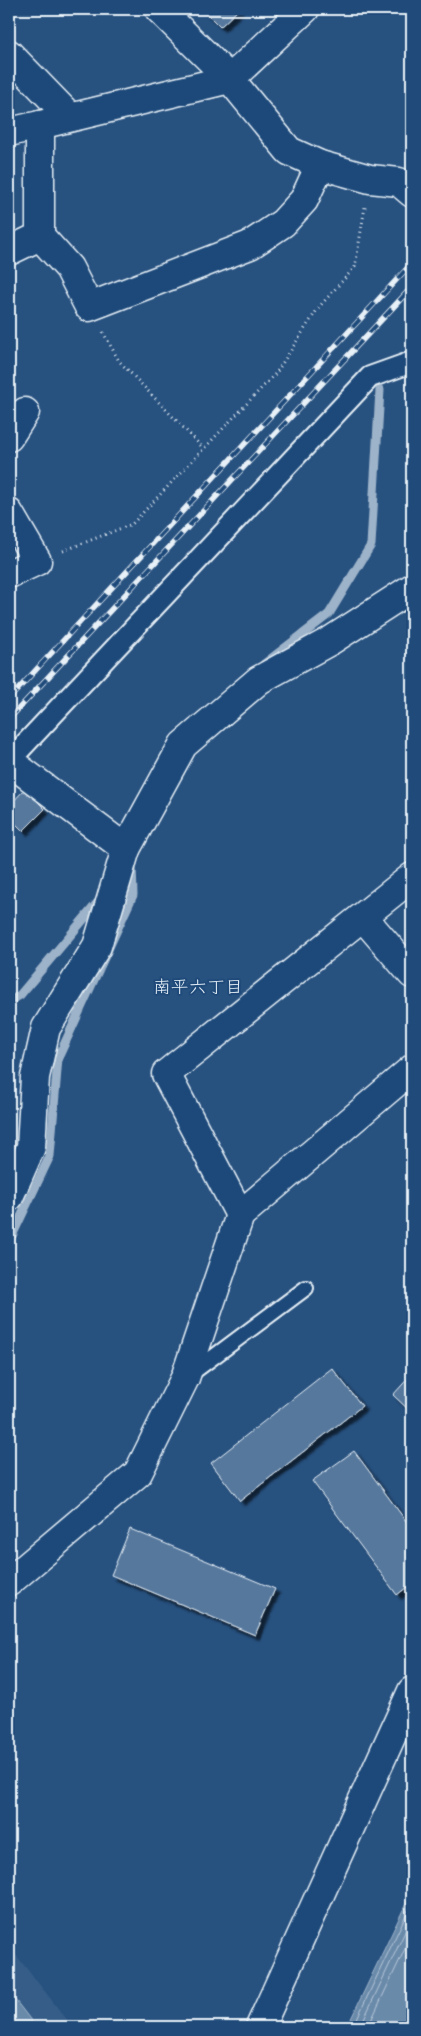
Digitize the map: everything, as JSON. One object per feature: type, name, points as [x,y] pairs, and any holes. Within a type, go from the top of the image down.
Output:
[{"type":"street","points":[[159,9],[230,79],[289,150],[320,165],[370,179],[408,181]]},
{"type":"street","points":[[9,132],[230,79],[305,9]]},
{"type":"street","points":[[9,54],[70,116]]},
{"type":"street","points":[[40,124],[40,236],[69,268],[89,307],[250,245],[283,223],[304,200],[320,165]]},
{"type":"street","points":[[9,251],[40,236]]},
{"type":"street","points":[[126,849],[9,760],[370,377],[412,362]]},
{"type":"street","points":[[9,437],[25,412]]},
{"type":"street","points":[[9,513],[37,561],[9,574]]},
{"type":"street","points":[[9,1197],[32,1147],[35,1077],[46,1028],[97,946],[126,849],[183,745],[259,680],[330,641],[412,588]]},
{"type":"street","points":[[240,1215],[166,1074],[412,877]]},
{"type":"street","points":[[363,917],[412,974]]},
{"type":"street","points":[[9,1582],[138,1473],[185,1378],[240,1215],[412,1069]]},
{"type":"street","points":[[260,2027],[412,1691]]},
{"type":"lane","points":[[185,1378],[306,1288]]},
{"type":"path","points":[[37,561],[132,524],[276,372],[318,307],[355,267],[370,179]]},
{"type":"path","points":[[89,307],[119,361],[204,448]]},
{"type":"shaded area","points":[[9,1946],[73,2027],[9,2027]]},
{"type":"water","points":[[412,1891],[412,2027],[347,2027]]},
{"type":"water","points":[[9,1992],[36,2027],[9,2027]]},
{"type":"building","points":[[202,9],[239,9],[220,27]]},
{"type":"building","points":[[25,789],[45,809],[23,831],[9,817],[9,806]]},
{"type":"building","points":[[332,1368],[362,1406],[240,1501],[211,1463]]},
{"type":"building","points":[[412,1374],[412,1413],[393,1395]]},
{"type":"building","points":[[354,1451],[412,1529],[412,1583],[397,1595],[312,1481]]},
{"type":"building","points":[[130,1529],[275,1589],[255,1635],[111,1575]]},
{"type":"waterway","points":[[264,664],[329,614],[371,545],[380,390]]},
{"type":"waterway","points":[[9,1242],[50,1156],[58,1058],[133,895],[132,865]]},
{"type":"waterway","points":[[9,1002],[20,995],[99,901]]},
{"type":"railway","points":[[9,699],[412,263]]},
{"type":"railway","points":[[9,719],[412,287]]},
{"type":"district","name":"南平六丁目","points":[[198,985]]}]
